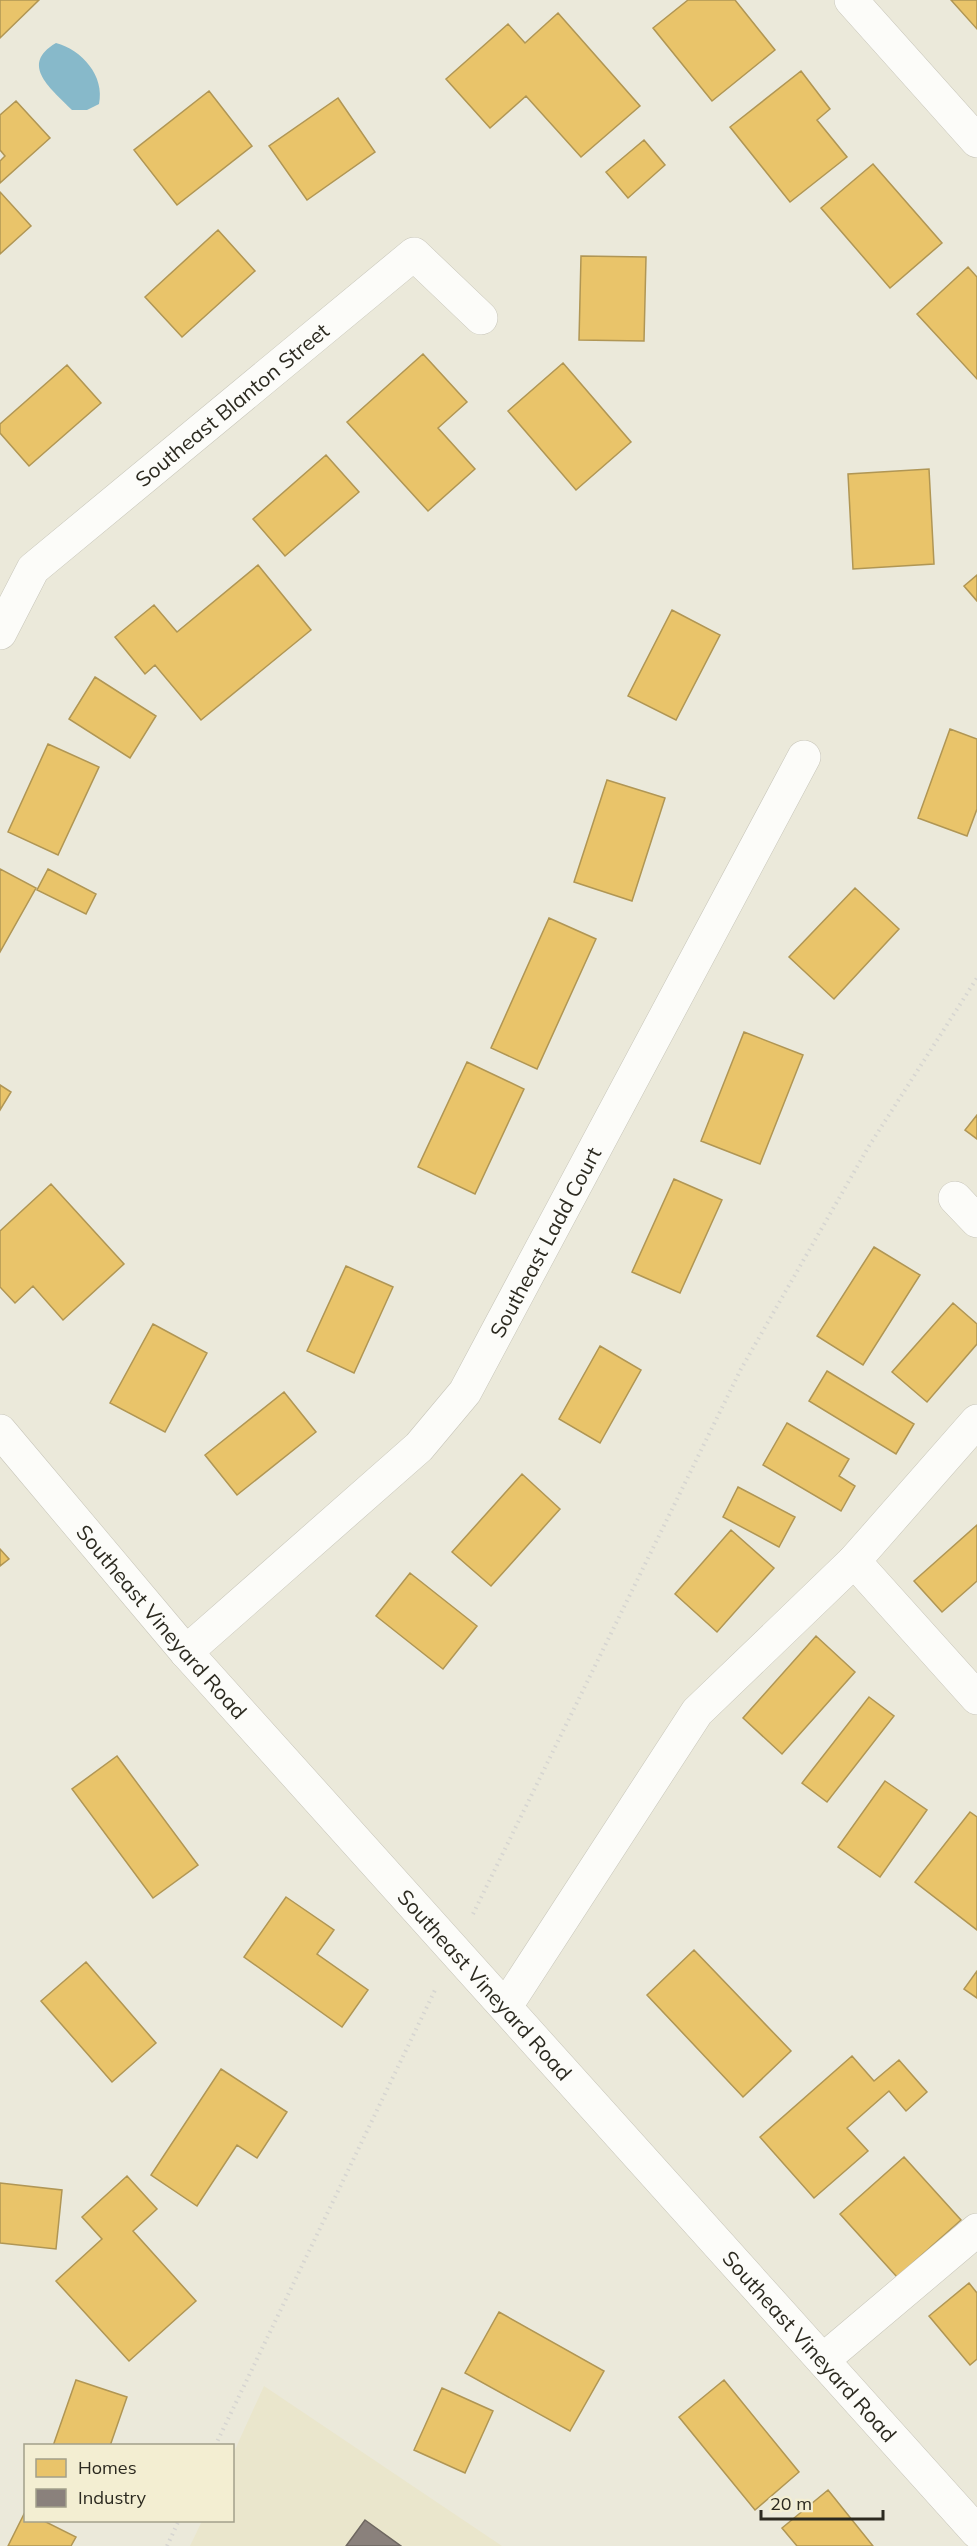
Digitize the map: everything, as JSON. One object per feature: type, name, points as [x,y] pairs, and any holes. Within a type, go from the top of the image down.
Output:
[{"type":"street","points":[[851,0],[977,141]]},
{"type":"street","name":"Southeast Blanton Street","points":[[0,633],[33,569],[414,254],[481,318]]},
{"type":"street","name":"Southeast Ladd Court","points":[[186,1652],[419,1447],[465,1392],[804,757]]},
{"type":"street","points":[[955,1198],[977,1221]]},
{"type":"street","points":[[506,2006],[697,1712],[854,1561],[977,1421]]},
{"type":"street","name":"Southeast Vineyard Road","points":[[0,1431],[186,1652],[977,2532]]},
{"type":"street","points":[[854,1561],[977,1698]]},
{"type":"street","points":[[823,2360],[977,2230]]},
{"type":"path","points":[[474,1912],[741,1369],[869,1146],[977,978]]},
{"type":"path","points":[[215,2444],[440,1982]]},
{"type":"path","points":[[167,2546],[178,2522]]},
{"type":"shaded area","points":[[264,2386],[502,2546],[190,2546],[202,2522],[234,2522],[234,2452]]},
{"type":"water","points":[[56,43],[75,52],[90,66],[98,84],[99,104],[87,110],[72,110],[49,86],[39,69],[40,60],[45,51]]},
{"type":"building: Homes","points":[[0,0],[39,0],[0,38]]},
{"type":"building: Homes","points":[[688,0],[735,0],[775,50],[712,101],[653,28]]},
{"type":"building: Homes","points":[[951,0],[977,0],[977,29]]},
{"type":"building: Homes","points":[[558,13],[640,106],[581,157],[526,96],[490,128],[446,79],[508,24],[525,43]]},
{"type":"building: Homes","points":[[801,71],[830,109],[817,120],[847,157],[790,202],[730,127]]},
{"type":"building: Homes","points":[[209,91],[252,146],[177,205],[134,150]]},
{"type":"building: Homes","points":[[338,98],[375,152],[307,200],[269,146]]},
{"type":"building: Homes","points":[[16,101],[50,138],[0,183],[0,161],[5,156],[0,150],[0,115]]},
{"type":"building: Homes","points":[[644,140],[665,165],[628,198],[606,172]]},
{"type":"building: Homes","points":[[873,164],[942,243],[890,288],[821,208]]},
{"type":"building: Homes","points":[[0,192],[31,226],[0,254]]},
{"type":"building: Homes","points":[[218,230],[255,271],[182,337],[145,297]]},
{"type":"building: Homes","points":[[581,256],[646,257],[644,341],[579,340]]},
{"type":"building: Homes","points":[[968,267],[977,277],[977,379],[917,314]]},
{"type":"building: Homes","points":[[423,354],[467,402],[438,428],[475,469],[428,511],[347,422]]},
{"type":"building: Homes","points":[[563,363],[631,442],[576,490],[508,411]]},
{"type":"building: Homes","points":[[67,365],[101,403],[29,466],[0,433],[0,424]]},
{"type":"building: Homes","points":[[326,455],[359,492],[285,556],[253,519]]},
{"type":"building: Homes","points":[[929,469],[934,564],[853,569],[848,474]]},
{"type":"building: Homes","points":[[258,565],[311,630],[201,720],[155,665],[145,674],[115,637],[154,605],[177,632]]},
{"type":"building: Homes","points":[[977,575],[977,601],[964,586]]},
{"type":"building: Homes","points":[[672,610],[720,635],[676,720],[628,696]]},
{"type":"building: Homes","points":[[95,677],[156,716],[130,758],[69,719]]},
{"type":"building: Homes","points":[[950,729],[977,739],[977,809],[967,836],[918,818]]},
{"type":"building: Homes","points":[[48,744],[99,767],[58,855],[8,832]]},
{"type":"building: Homes","points":[[607,780],[665,798],[632,901],[574,882]]},
{"type":"building: Homes","points":[[0,869],[36,888],[0,952]]},
{"type":"building: Homes","points":[[48,869],[96,894],[86,914],[37,890]]},
{"type":"building: Homes","points":[[855,888],[899,929],[834,999],[789,957]]},
{"type":"building: Homes","points":[[549,918],[596,939],[537,1069],[491,1048]]},
{"type":"building: Homes","points":[[744,1032],[803,1055],[760,1164],[701,1141]]},
{"type":"building: Homes","points":[[467,1062],[524,1089],[475,1194],[418,1167]]},
{"type":"building: Homes","points":[[0,1085],[11,1092],[0,1110]]},
{"type":"building: Homes","points":[[977,1115],[977,1139],[965,1130]]},
{"type":"building: Homes","points":[[674,1179],[722,1200],[680,1293],[632,1272]]},
{"type":"building: Homes","points":[[51,1184],[124,1264],[63,1320],[33,1286],[15,1303],[0,1287],[0,1231]]},
{"type":"building: Homes","points":[[874,1247],[920,1275],[863,1365],[817,1336]]},
{"type":"building: Homes","points":[[346,1266],[393,1287],[354,1373],[307,1351]]},
{"type":"building: Homes","points":[[953,1303],[977,1324],[977,1344],[927,1402],[892,1372]]},
{"type":"building: Homes","points":[[153,1324],[207,1353],[165,1432],[110,1403]]},
{"type":"building: Homes","points":[[600,1346],[641,1370],[600,1443],[559,1419]]},
{"type":"building: Homes","points":[[827,1371],[914,1424],[896,1454],[809,1401]]},
{"type":"building: Homes","points":[[284,1392],[316,1432],[237,1495],[205,1455]]},
{"type":"building: Homes","points":[[787,1423],[849,1459],[839,1476],[855,1486],[841,1511],[763,1465]]},
{"type":"building: Homes","points":[[522,1474],[560,1509],[491,1586],[452,1552]]},
{"type":"building: Homes","points":[[738,1487],[795,1517],[779,1547],[723,1517]]},
{"type":"building: Homes","points":[[977,1525],[977,1581],[942,1612],[914,1581]]},
{"type":"building: Homes","points":[[731,1530],[774,1568],[717,1632],[675,1594]]},
{"type":"building: Homes","points":[[0,1549],[9,1559],[0,1566]]},
{"type":"building: Homes","points":[[410,1573],[477,1626],[443,1669],[376,1616]]},
{"type":"building: Homes","points":[[816,1636],[855,1672],[782,1754],[743,1718]]},
{"type":"building: Homes","points":[[869,1697],[894,1716],[827,1802],[802,1783]]},
{"type":"building: Homes","points":[[117,1756],[198,1865],[153,1898],[72,1789]]},
{"type":"building: Homes","points":[[885,1781],[927,1810],[880,1877],[838,1847]]},
{"type":"building: Homes","points":[[970,1812],[977,1817],[977,1930],[915,1882]]},
{"type":"building: Homes","points":[[286,1897],[334,1930],[317,1954],[368,1990],[342,2027],[244,1957]]},
{"type":"building: Homes","points":[[694,1950],[791,2051],[743,2097],[647,1995]]},
{"type":"building: Homes","points":[[86,1962],[156,2043],[112,2082],[41,2001]]},
{"type":"building: Homes","points":[[977,1971],[977,1998],[964,1989]]},
{"type":"building: Homes","points":[[852,2056],[874,2081],[899,2060],[927,2092],[906,2111],[889,2091],[847,2128],[868,2151],[814,2198],[760,2137]]},
{"type":"building: Homes","points":[[221,2069],[287,2112],[257,2158],[237,2145],[197,2206],[151,2175]]},
{"type":"building: Homes","points":[[904,2157],[961,2220],[897,2277],[840,2214]]},
{"type":"building: Homes","points":[[127,2176],[157,2209],[133,2231],[196,2301],[129,2361],[56,2281],[102,2239],[82,2217]]},
{"type":"building: Homes","points":[[0,2183],[62,2190],[56,2249],[0,2243]]},
{"type":"building: Homes","points":[[969,2283],[977,2293],[977,2359],[970,2365],[929,2316]]},
{"type":"building: Homes","points":[[499,2312],[604,2371],[570,2431],[465,2373]]},
{"type":"building: Homes","points":[[76,2380],[127,2397],[111,2444],[54,2444]]},
{"type":"building: Homes","points":[[724,2380],[799,2472],[755,2510],[679,2417]]},
{"type":"building: Homes","points":[[442,2388],[493,2411],[465,2473],[414,2450]]},
{"type":"building: Homes","points":[[828,2490],[873,2546],[797,2546],[782,2528]]},
{"type":"building: Homes","points":[[24,2514],[24,2522],[46,2522],[76,2537],[71,2546],[8,2546]]},
{"type":"building: Industry","points":[[365,2520],[401,2546],[346,2546]]}]
